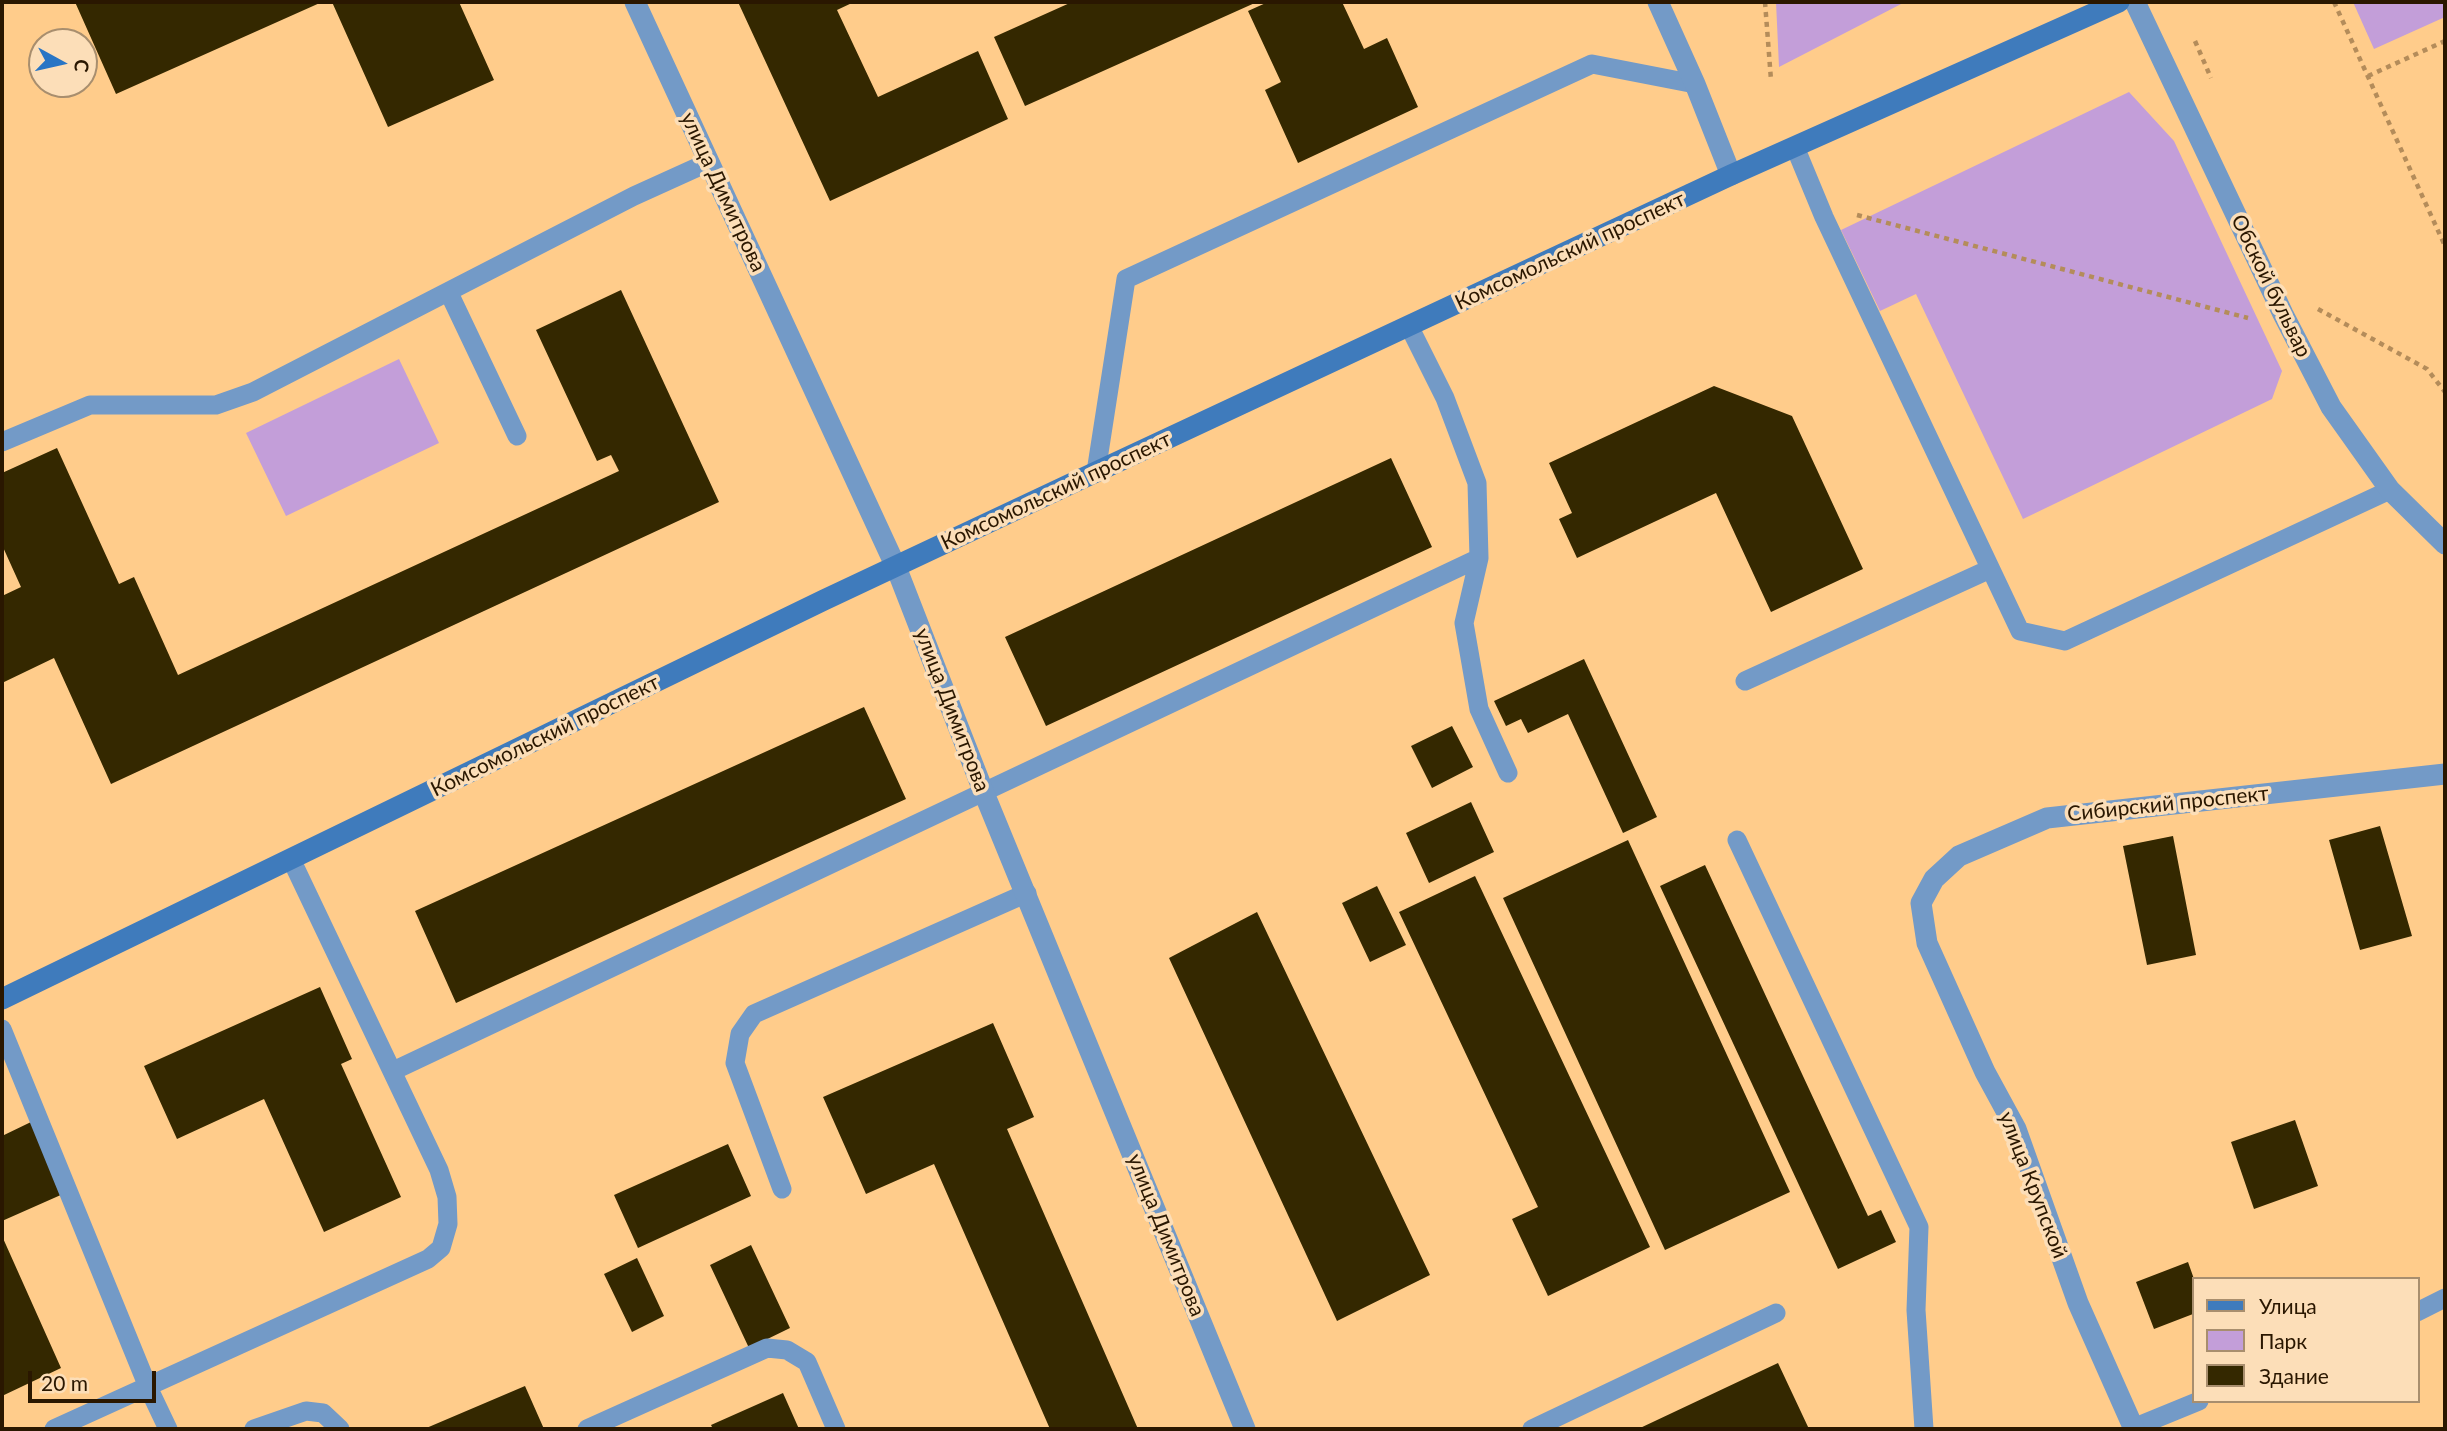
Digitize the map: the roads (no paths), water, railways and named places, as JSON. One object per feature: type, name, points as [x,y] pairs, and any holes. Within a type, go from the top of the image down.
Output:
[{"type":"main road","name":"Комсомольский проспект","points":[[2,999],[1096,472],[1731,175],[2119,2]]},
{"type":"street","name":"улица Димитрова","points":[[635,2],[896,567],[984,793],[1245,1429]]},
{"type":"street","points":[[1658,2],[1695,84],[1731,175]]},
{"type":"street","name":"Обской бульвар","points":[[2135,2],[2283,314],[2331,407],[2390,490],[2445,544]]},
{"type":"street","name":"Сибирский проспект","points":[[1921,903],[1934,879],[1958,856],[2048,818],[2445,774]]},
{"type":"street","name":"улица Крупской","points":[[1921,903],[1927,943],[1985,1072],[2016,1129],[2078,1303],[2132,1429]]},
{"type":"lane","points":[[1096,472],[1126,279],[1592,64],[1695,84]]},
{"type":"lane","points":[[1794,147],[1824,217],[2020,631],[2065,641],[2390,490]]},
{"type":"lane","points":[[2,442],[90,405],[216,405],[253,392],[634,196],[709,162]]},
{"type":"lane","points":[[449,293],[517,436]]},
{"type":"lane","points":[[1409,326],[1445,398],[1477,483],[1479,558],[1464,624],[1479,709],[1508,773]]},
{"type":"lane","points":[[393,1071],[1479,558]]},
{"type":"lane","points":[[1745,681],[1990,569]]},
{"type":"lane","points":[[1737,840],[1919,1227],[1916,1310],[1924,1429]]},
{"type":"lane","points":[[54,1429],[428,1259],[441,1248],[448,1224],[447,1197],[439,1170],[291,859]]},
{"type":"lane","points":[[782,1189],[735,1063],[740,1034],[754,1014],[1027,893]]},
{"type":"lane","points":[[2,1029],[165,1428]]},
{"type":"lane","points":[[2419,1310],[2445,1298]]},
{"type":"lane","points":[[1532,1429],[1776,1313]]},
{"type":"lane","points":[[587,1429],[767,1348],[787,1350],[807,1362],[836,1429]]},
{"type":"lane","points":[[2132,1429],[2194,1403]]},
{"type":"lane","points":[[254,1429],[306,1411],[323,1413],[340,1429]]}]
